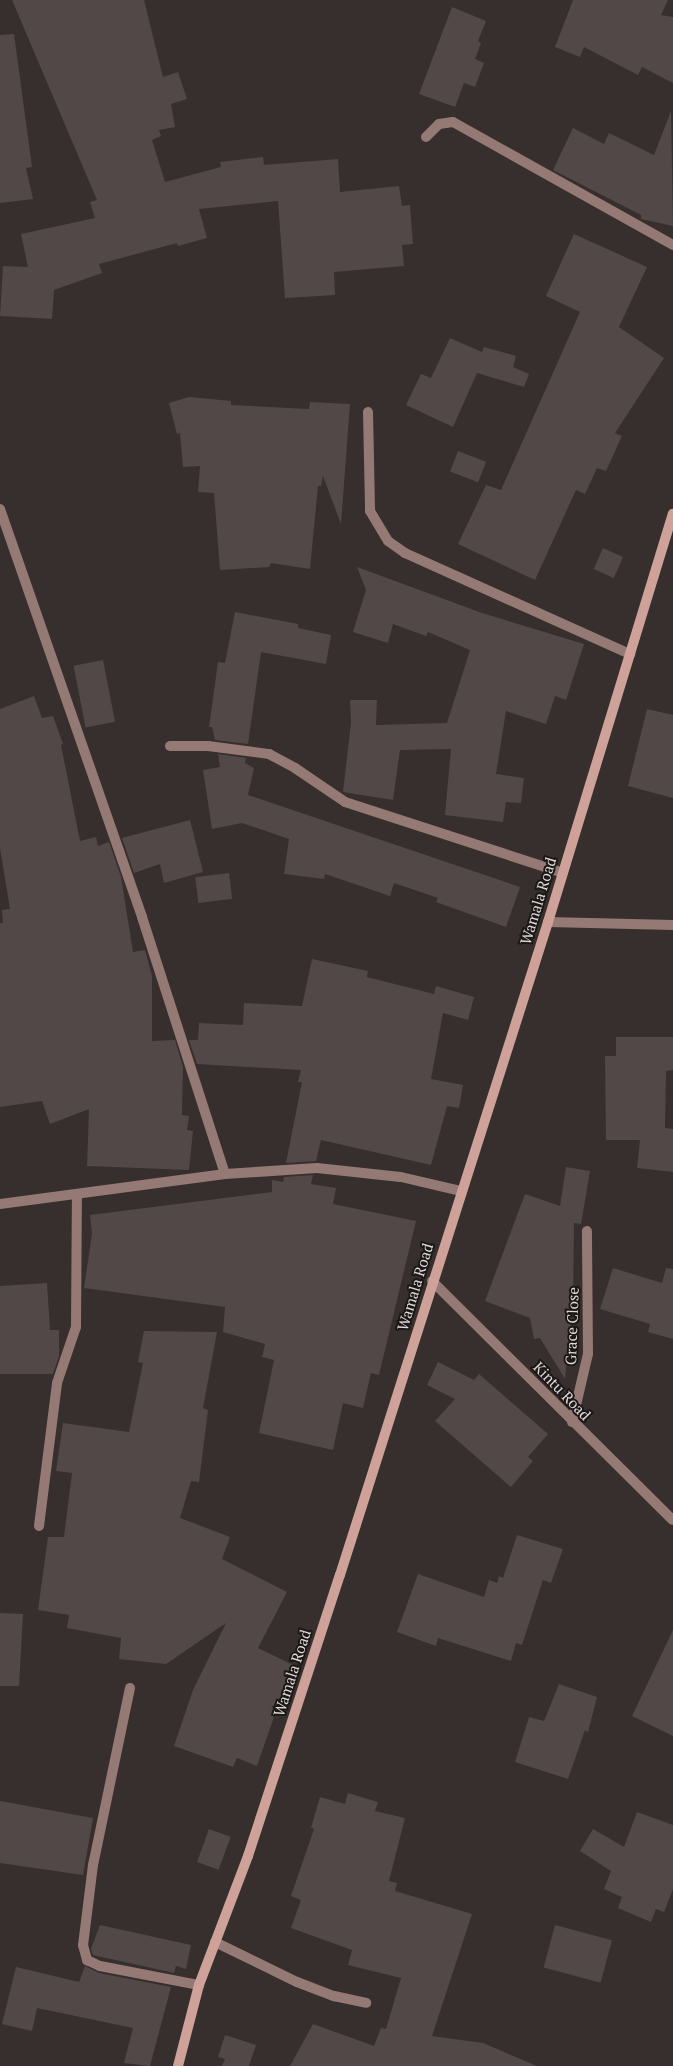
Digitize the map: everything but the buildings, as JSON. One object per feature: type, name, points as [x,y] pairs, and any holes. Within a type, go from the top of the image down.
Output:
[{"type":"street","points":[[426,137],[438,124],[453,122],[673,245]]},
{"type":"street","points":[[368,412],[370,511],[388,541],[405,553],[630,654]]},
{"type":"street","points":[[0,509],[142,917],[224,1174]]},
{"type":"street","name":"Wamala Road","points":[[178,2066],[199,1985],[248,1856],[340,1575],[432,1281],[548,922],[673,514]]},
{"type":"street","points":[[170,746],[217,747],[269,754],[295,768],[345,802],[563,873]]},
{"type":"street","points":[[548,922],[673,925]]},
{"type":"street","points":[[0,1204],[224,1174],[317,1168],[357,1170],[461,1191]]},
{"type":"street","points":[[39,1526],[56,1393],[76,1327],[77,1194]]},
{"type":"street","name":"Grace Close","points":[[572,1422],[588,1354],[588,1230]]},
{"type":"street","name":"Kintu Road","points":[[432,1281],[572,1422],[673,1520]]},
{"type":"street","points":[[130,1688],[93,1865],[83,1945],[87,1960],[100,1966],[199,1985]]},
{"type":"street","points":[[215,1942],[297,1982],[334,1996],[366,2003]]}]
